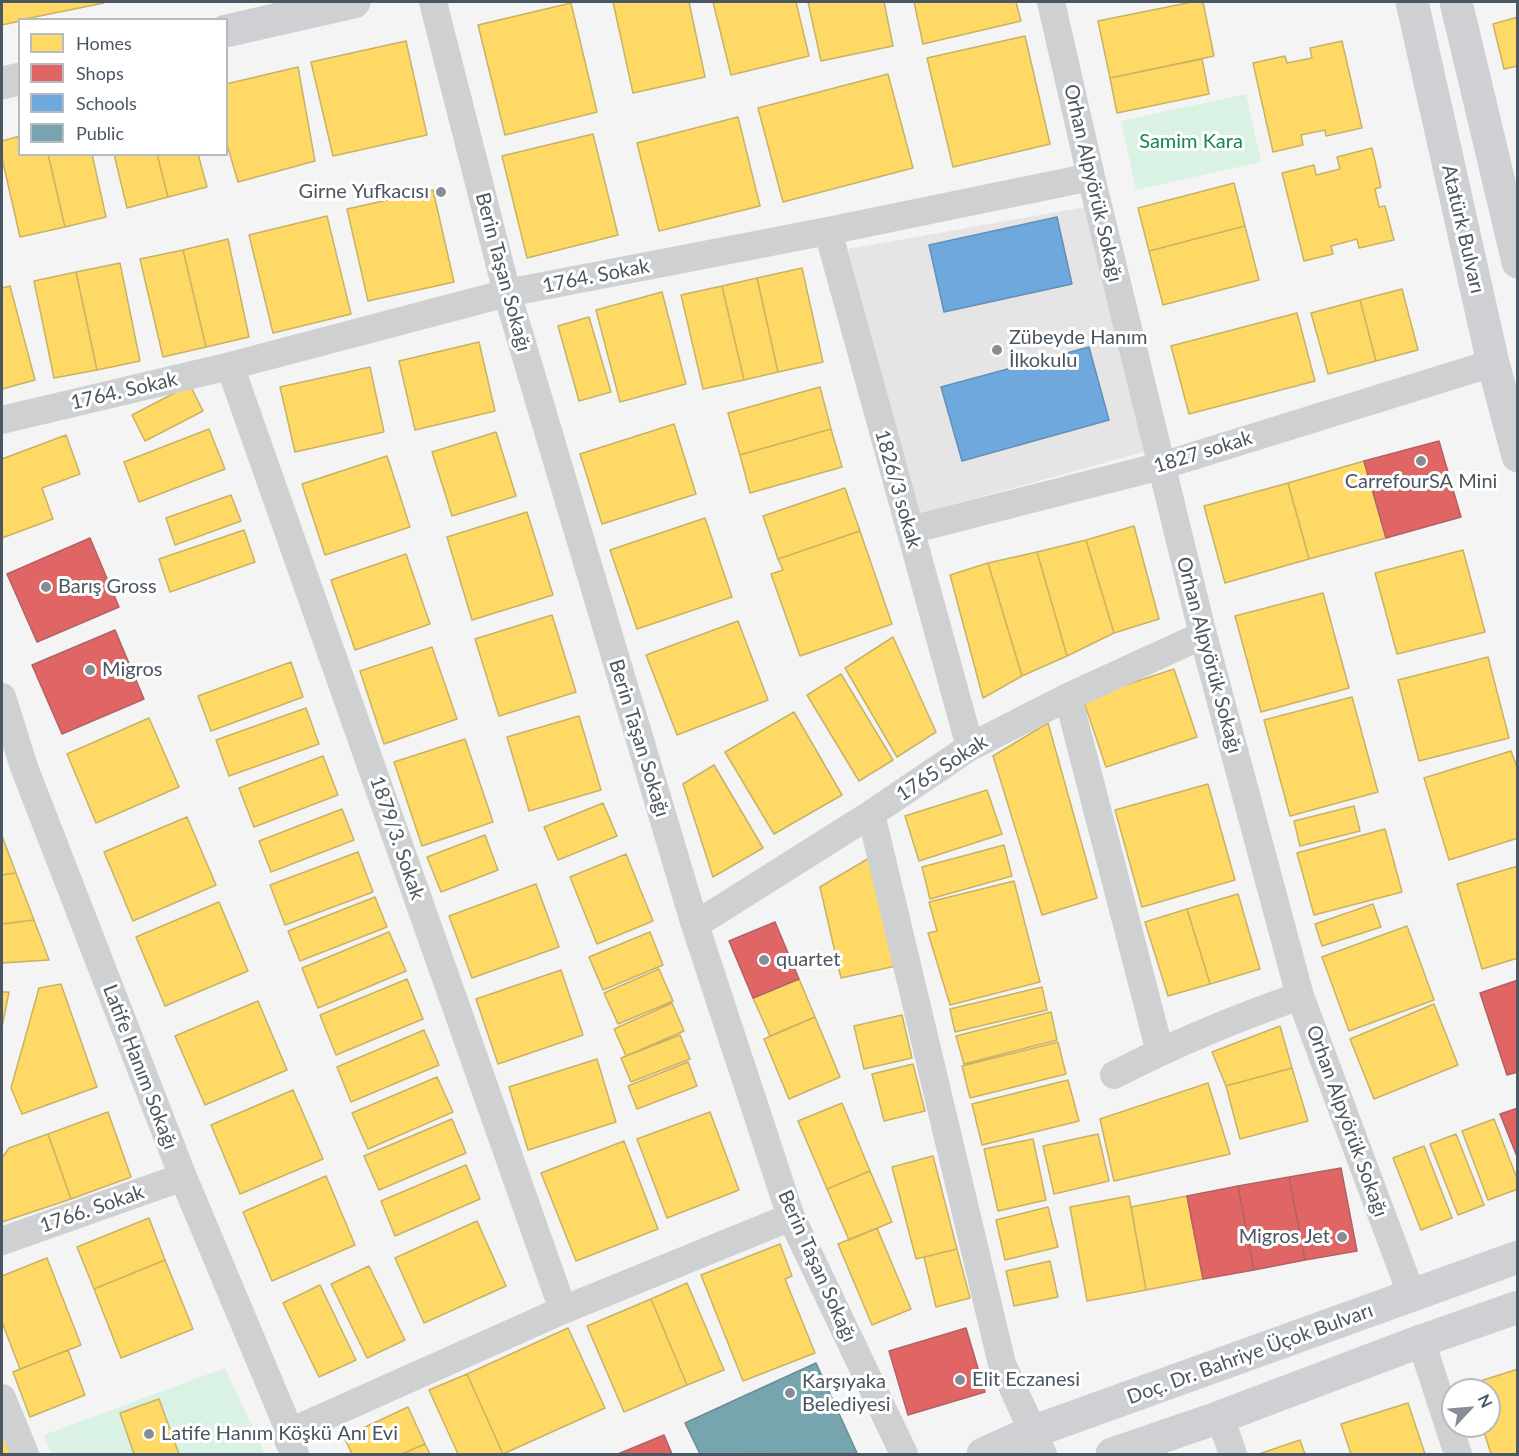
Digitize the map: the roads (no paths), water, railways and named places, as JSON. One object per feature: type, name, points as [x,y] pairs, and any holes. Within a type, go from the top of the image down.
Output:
[{"type":"main road","points":[[228,31],[354,2]]},
{"type":"main road","name":"Atatürk Bulvarı","points":[[1412,2],[1493,363],[1518,456]]},
{"type":"main road","points":[[1456,2],[1518,262]]},
{"type":"main road","points":[[2,83],[18,79]]},
{"type":"main road","name":"Doç. Dr. Bahriye Üçok Bulvarı","points":[[983,1455],[1038,1443],[1412,1296],[1518,1257]]},
{"type":"main road","points":[[1112,1455],[1518,1307]]},
{"type":"street","name":"Berin Taşan Sokağı","points":[[433,2],[507,293],[695,925],[791,1216],[904,1455]]},
{"type":"street","name":"Orhan Alpyörük Sokağı","points":[[1051,2],[1091,177],[1203,635],[1300,996],[1412,1296]]},
{"type":"street","name":"1764. Sokak","points":[[2,420],[230,366],[507,293],[1091,177]]},
{"type":"street","name":"1826/3 sokak","points":[[828,231],[970,747]]},
{"type":"street","name":"1827 sokak","points":[[910,530],[1161,466],[1493,363]]},
{"type":"street","name":"1879/3. Sokak","points":[[230,366],[563,1310]]},
{"type":"street","name":"1765 Sokak","points":[[695,925],[871,814],[970,747],[1068,697],[1203,635]]},
{"type":"street","name":"Latife Hanım Sokağı","points":[[2,697],[13,769],[292,1443],[302,1439],[309,1455]]},
{"type":"street","points":[[1068,697],[1160,1052]]},
{"type":"street","points":[[871,814],[1002,1364],[1038,1443]]},
{"type":"street","points":[[1114,1075],[1160,1052],[1256,1011],[1300,996]]},
{"type":"street","name":"1766. Sokak","points":[[2,1241],[183,1177]]},
{"type":"street","points":[[292,1443],[563,1310],[791,1216]]},
{"type":"street","points":[[1421,1341],[1458,1455]]},
{"type":"street","points":[[2,1398],[25,1455]]},
{"type":"street","points":[[1220,1417],[1233,1455]]},
{"type":"place","name":"Girne Yufkacısı","points":[[441,192]]},
{"type":"place","name":"Zübeyde Hanım İlkokulu","points":[[997,350]]},
{"type":"place","name":"CarrefourSA Mini","points":[[1421,461]]},
{"type":"place","name":"Barış Gross","points":[[46,587]]},
{"type":"place","name":"Migros","points":[[90,670]]},
{"type":"place","name":"quartet","points":[[764,960]]},
{"type":"place","name":"Migros Jet","points":[[1342,1237]]},
{"type":"place","name":"Elit Eczanesi","points":[[960,1380]]},
{"type":"place","name":"Karşıyaka Belediyesi","points":[[790,1393]]},
{"type":"place","name":"Latife Hanım Köşkü Anı Evi","points":[[149,1434]]},
{"type":"park label","name":"Samim Kara","points":[[1191,142]]}]
